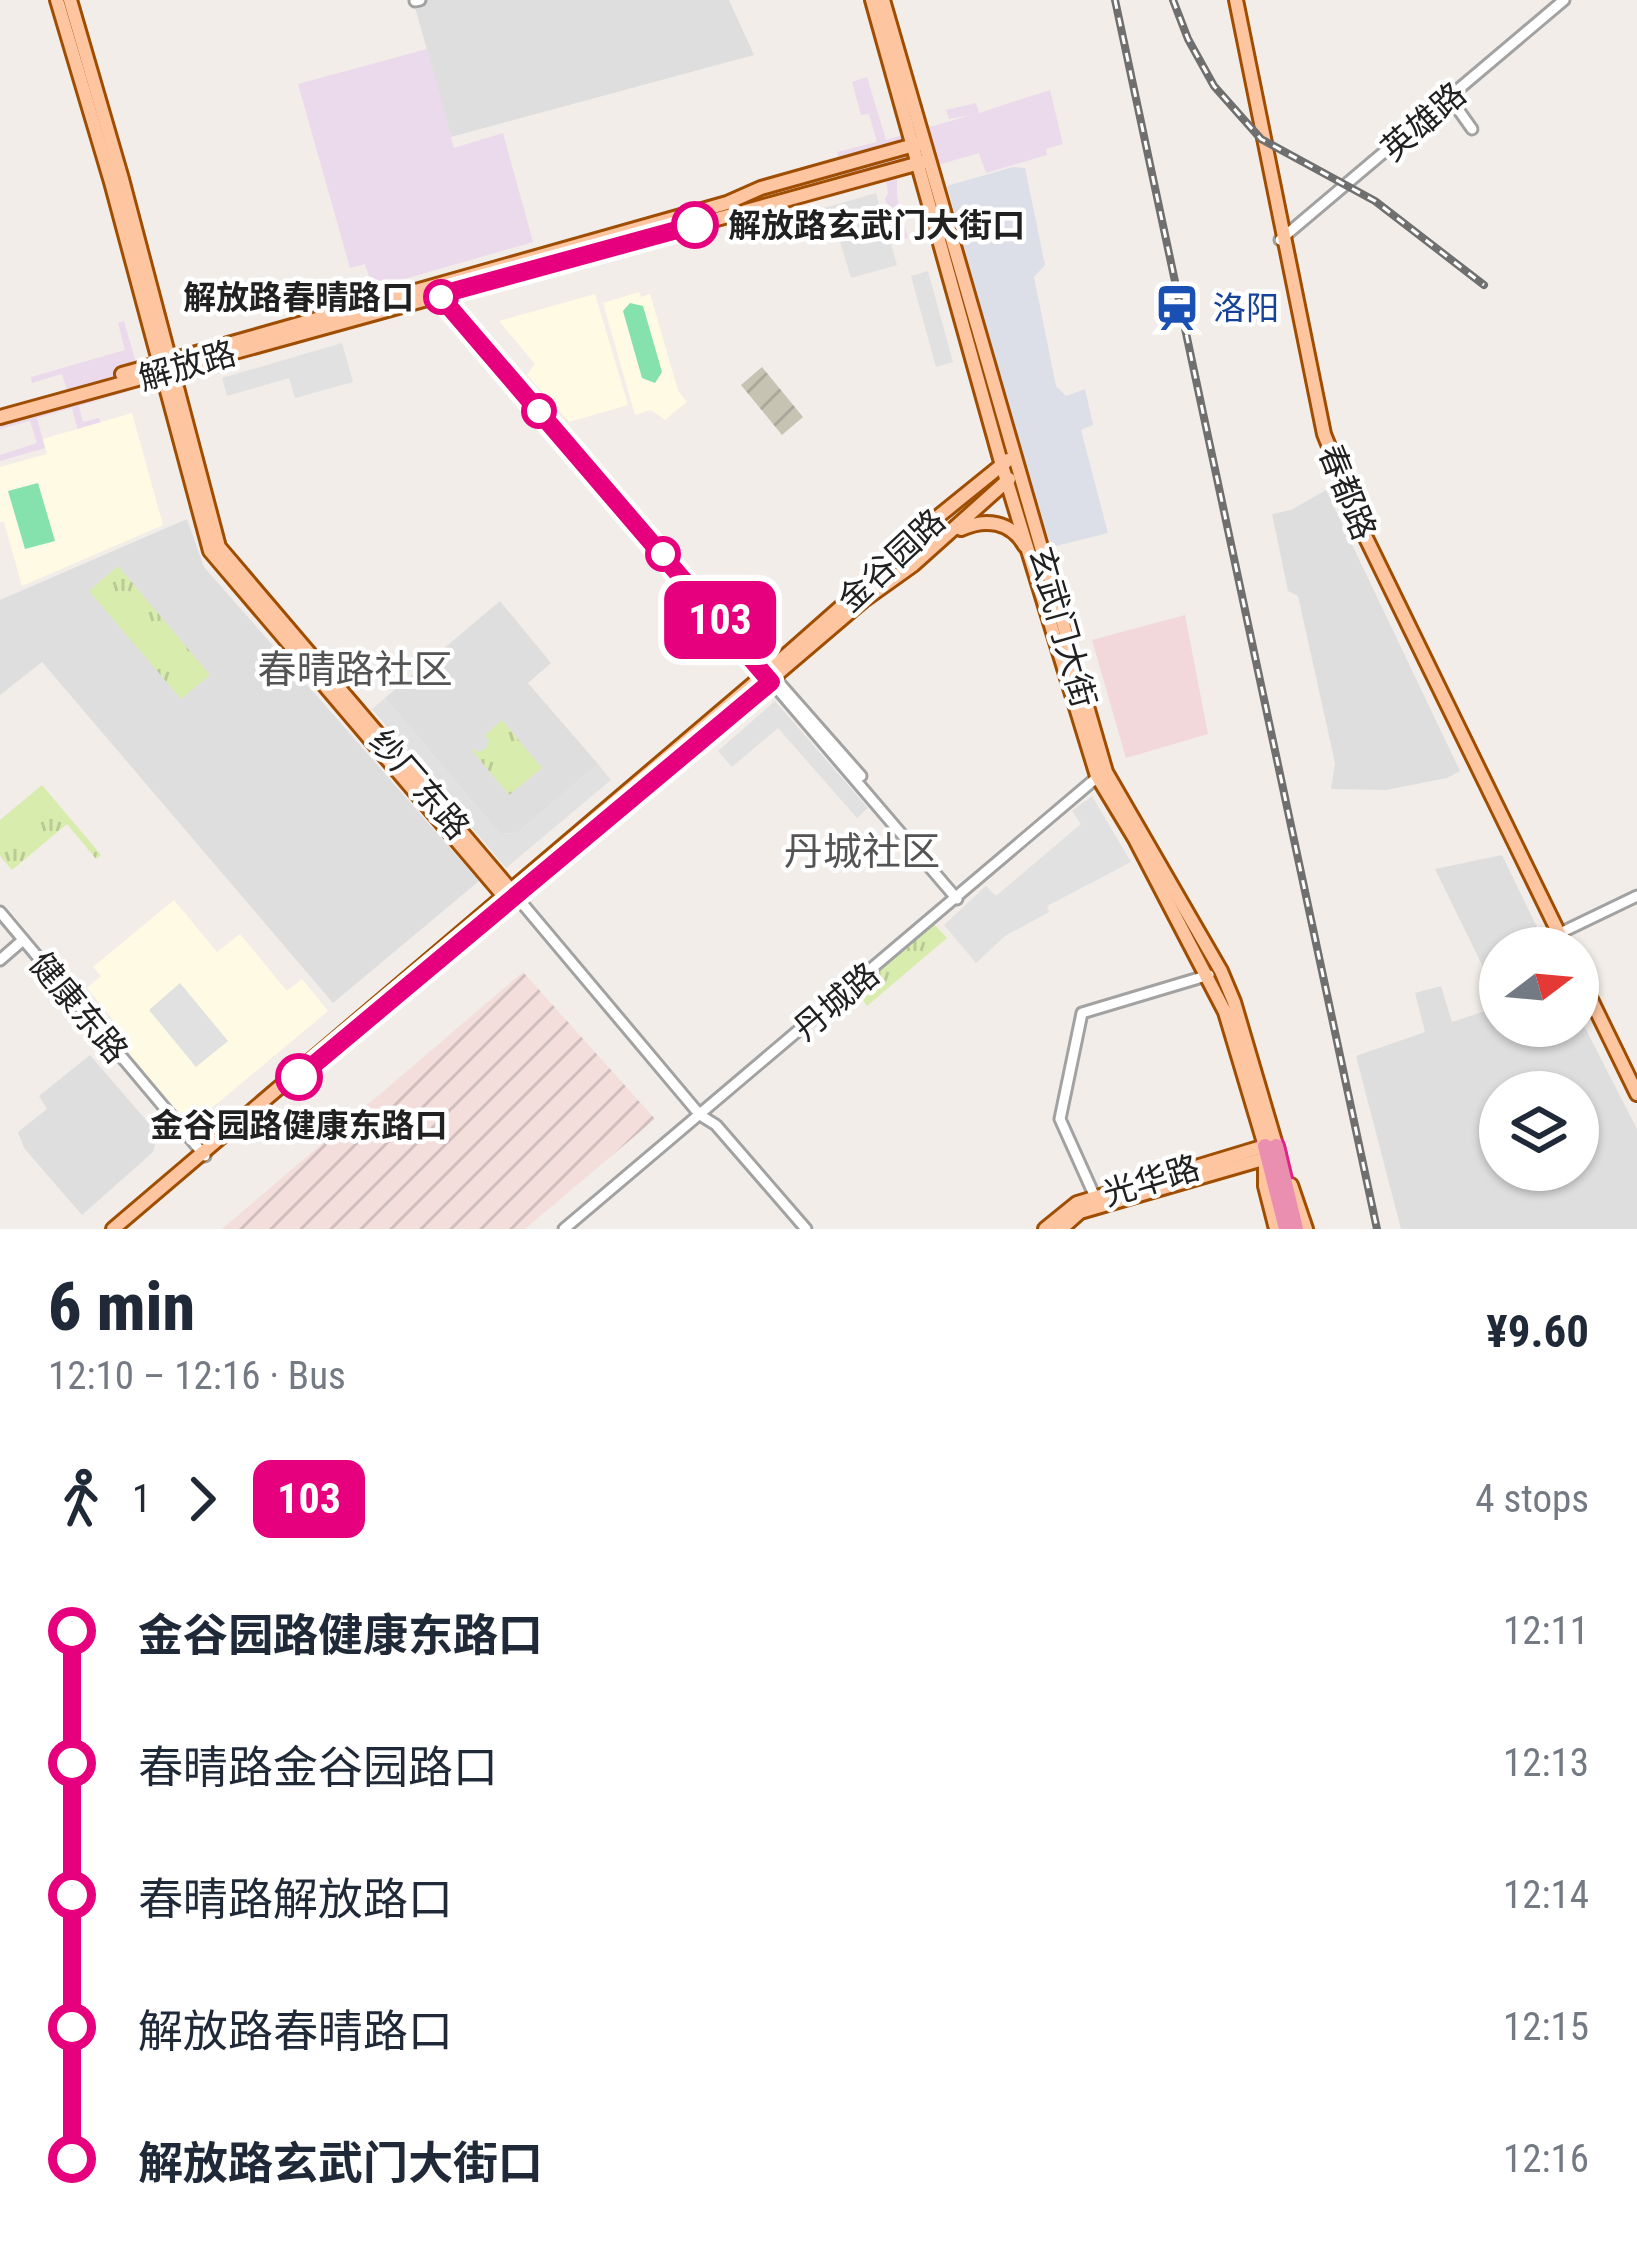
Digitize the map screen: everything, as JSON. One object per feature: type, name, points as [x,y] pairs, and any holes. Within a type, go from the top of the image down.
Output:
[{"type":"highway","points":[[1268,1150],[1296,1229]]},
{"type":"highway","points":[[1286,1211],[1286,1229]]},
{"type":"main road","name":"纱厂东路","points":[[58,0],[219,547],[510,896]]},
{"type":"main road","name":"纱厂东路","points":[[70,0],[167,366]]},
{"type":"main road","name":"玄武门大街","points":[[872,0],[919,143]]},
{"type":"main road","name":"玄武门大街","points":[[883,0],[924,162],[1101,774],[1222,971],[1234,1002],[1268,1150],[1276,1229]]},
{"type":"main road","name":"春都路","points":[[1233,0],[1320,436],[1338,486],[1553,927]]},
{"type":"main road","name":"解放路","points":[[0,413],[437,290],[919,143]]},
{"type":"main road","name":"解放路","points":[[437,290],[768,208],[924,162]]},
{"type":"main road","name":"金谷园路","points":[[771,677],[868,583],[882,562],[1008,460]]},
{"type":"main road","name":"玄武门大街","points":[[1013,477],[1032,559],[1101,774],[1209,975],[1268,1150],[1306,1229]]},
{"type":"main road","name":"金谷园路","points":[[117,1229],[1013,477]]},
{"type":"main road","points":[[930,550],[965,526],[985,521],[1001,524],[1019,536],[1032,559]]},
{"type":"main road","points":[[1599,1018],[1637,1099]]},
{"type":"main road","points":[[1599,1024],[1637,1099]]},
{"type":"main road","name":"光华路","points":[[1045,1229],[1077,1203],[1268,1150]]},
{"type":"main road","name":"光华路","points":[[1061,1229],[1080,1212],[1268,1150]]},
{"type":"street","name":"英雄路","points":[[1282,238],[1564,0]]},
{"type":"street","points":[[1450,98],[1472,129]]},
{"type":"street","points":[[437,290],[959,897]]},
{"type":"street","name":"丹城路","points":[[564,1229],[1101,774]]},
{"type":"street","name":"纱厂东路","points":[[510,896],[806,1229]]},
{"type":"street","points":[[1584,927],[1637,896]]},
{"type":"street","name":"健康东路","points":[[0,912],[204,1155]]},
{"type":"street","points":[[0,960],[23,940]]},
{"type":"street","points":[[1095,1197],[1060,1119],[1082,1013],[1209,975]]},
{"type":"shaded area","points":[[413,0],[729,0],[754,55],[451,137]]},
{"type":"shaded area","points":[[427,49],[454,148],[503,133],[533,242],[373,288],[365,264],[350,268],[298,84]]},
{"type":"shaded area","points":[[867,77],[886,140],[971,115],[949,119],[946,110],[976,103],[979,113],[1050,90],[1063,144],[1046,149],[1047,155],[986,173],[979,153],[897,177],[908,238],[900,240],[885,199],[884,167],[845,180],[837,152],[877,142],[869,114],[861,115],[852,82]]},
{"type":"shaded area","points":[[1013,167],[1025,168],[1045,265],[1034,277],[1056,386],[1066,396],[1085,389],[1093,425],[1081,430],[1108,533],[1048,548],[947,186]]},
{"type":"shaded area","points":[[876,193],[897,265],[851,278],[838,235],[815,241],[807,213]]},
{"type":"shaded area","points":[[928,271],[953,362],[936,367],[911,276]]},
{"type":"shaded area","points":[[639,292],[641,297],[650,294],[678,390],[687,402],[665,420],[651,410],[635,415],[603,303]]},
{"type":"shaded area","points":[[595,294],[628,405],[569,422],[527,375],[535,364],[499,321]]},
{"type":"shaded area","points":[[124,321],[143,387],[79,406],[83,422],[99,418],[101,424],[78,430],[72,408],[37,418],[45,448],[0,461],[0,455],[37,443],[30,421],[0,429],[0,410],[67,390],[62,374],[32,383],[31,377],[125,350],[118,323]]},
{"type":"shaded area","points":[[342,343],[353,382],[295,398],[289,378],[227,396],[222,378]]},
{"type":"shaded area","points":[[762,367],[803,417],[782,435],[741,385]]},
{"type":"shaded area","points":[[132,413],[163,525],[22,586],[4,522],[0,522],[0,467],[47,454],[43,439]]},
{"type":"shaded area","points":[[1326,490],[1460,771],[1447,778],[1386,790],[1331,789],[1335,763],[1298,596],[1288,591],[1272,514],[1291,510]]},
{"type":"shaded area","points":[[187,519],[204,567],[479,881],[333,1003],[42,662],[0,695],[0,600]]},
{"type":"shaded area","points":[[500,601],[551,663],[528,683],[598,764],[517,833],[500,834],[385,698]]},
{"type":"shaded area","points":[[1185,615],[1208,734],[1126,758],[1092,640]]},
{"type":"shaded area","points":[[385,698],[500,834],[517,833],[598,764],[611,780],[506,868],[372,709]]},
{"type":"shaded area","points":[[775,701],[868,808],[857,818],[778,728],[732,767],[718,751]]},
{"type":"shaded area","points":[[1092,796],[1131,862],[1047,906],[1049,912],[1005,936],[976,963],[944,925],[986,886],[996,896],[1081,824],[1072,811]]},
{"type":"shaded area","points":[[1502,855],[1537,927],[1479,927],[1479,959],[1435,869]]},
{"type":"shaded area","points":[[174,900],[217,952],[240,934],[287,991],[302,979],[328,1011],[190,1126],[114,1035],[120,1029],[87,988],[101,976],[93,967]]},
{"type":"shaded area","points":[[523,972],[655,1119],[525,1229],[222,1229]]},
{"type":"shaded area","points":[[180,983],[228,1041],[196,1067],[149,1010]]},
{"type":"shaded area","points":[[1441,986],[1452,1022],[1479,1013],[1479,1047],[1595,1047],[1637,1129],[1637,1229],[1401,1229],[1356,1056],[1425,1032],[1415,993]]},
{"type":"shaded area","points":[[90,1055],[158,1134],[153,1152],[82,1215],[24,1148],[18,1132],[47,1109],[39,1096]]},
{"type":"green space","points":[[630,303],[643,306],[662,372],[655,383],[642,378],[623,311]]},
{"type":"green space","points":[[38,483],[55,541],[25,549],[8,491]]},
{"type":"green space","points":[[118,566],[210,675],[181,699],[89,591]]},
{"type":"green space","points":[[502,720],[542,768],[509,795],[470,748],[486,749],[485,735]]},
{"type":"green space","points":[[42,785],[101,855],[96,859],[67,824],[12,870],[0,856],[0,820]]},
{"type":"green space","points":[[933,923],[947,938],[867,1006],[856,989]]},
{"type":"railway","points":[[1115,0],[1377,1229]]},
{"type":"railway","points":[[1173,0],[1214,86],[1261,139],[1375,201],[1484,285]]},
{"type":"bus line","name":"103","points":[[299,1077],[771,682],[439,295],[695,225]]},
{"type":"place","name":"解放路玄武门大街口","points":[[695,225]]},
{"type":"place","name":"解放路春晴路口","points":[[441,297]]},
{"type":"place","name":"洛阳","points":[[1177,308]]},
{"type":"place","name":"金谷园路健康东路口","points":[[299,1077]]},
{"type":"district","name":"春晴路社区","points":[[355,669]]},
{"type":"district","name":"丹城社区","points":[[862,851]]}]
